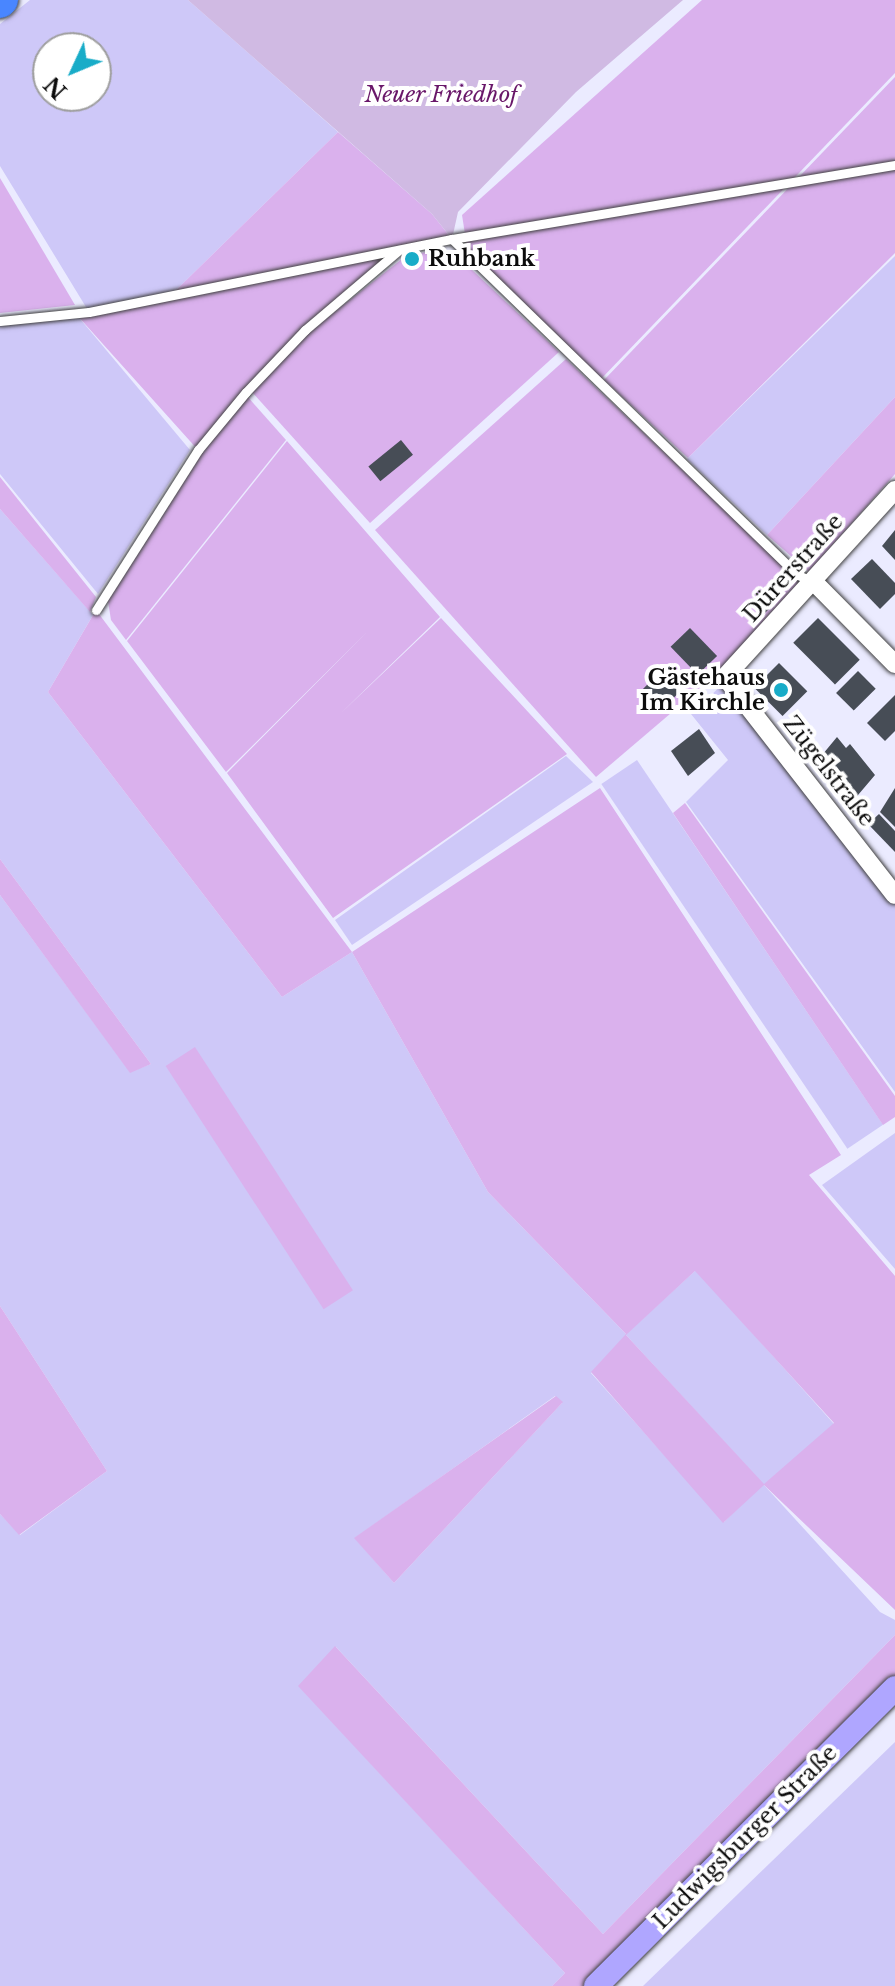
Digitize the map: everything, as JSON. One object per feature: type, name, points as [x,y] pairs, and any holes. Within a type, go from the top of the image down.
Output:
[{"type":"main road","name":"Ludwigsburger Straße","points":[[596,1986],[895,1688]]},
{"type":"street","name":"Dürerstraße","points":[[725,677],[895,490]]},
{"type":"street","points":[[814,582],[895,664]]},
{"type":"street","name":"Zügelstraße","points":[[725,677],[895,895]]},
{"type":"lane","points":[[0,321],[89,312],[452,239],[895,165]]},
{"type":"lane","points":[[452,239],[798,575],[814,582]]},
{"type":"lane","points":[[96,610],[198,450],[246,392],[305,330],[399,250]]},
{"type":"shaded area","points":[[30,0],[188,0],[338,132],[171,295],[89,312],[0,166],[0,24]]},
{"type":"shaded area","points":[[702,0],[895,0],[895,73],[601,379],[467,247],[462,215]]},
{"type":"shaded area","points":[[895,77],[895,253],[688,458],[604,380]]},
{"type":"shaded area","points":[[338,132],[432,214],[452,239],[399,250],[305,330],[198,450],[76,314],[171,295]]},
{"type":"shaded area","points":[[0,178],[75,305],[0,313]]},
{"type":"shaded area","points":[[435,249],[452,251],[559,352],[370,523],[252,392],[309,332],[402,259]]},
{"type":"shaded area","points":[[895,256],[895,397],[767,535],[687,459]]},
{"type":"shaded area","points":[[76,314],[190,450],[98,594],[0,474],[0,323]]},
{"type":"shaded area","points":[[566,359],[800,582],[718,673],[596,777],[375,530]]},
{"type":"shaded area","points":[[247,396],[286,440],[126,640],[111,620],[108,601],[201,455]]},
{"type":"shaded area","points":[[895,397],[895,474],[809,572],[767,535]]},
{"type":"shaded area","points":[[287,441],[440,617],[340,714],[441,618],[567,754],[333,918],[227,773],[367,632],[226,772],[127,641]]},
{"type":"shaded area","points":[[0,477],[96,597],[90,612],[0,509]]},
{"type":"shaded area","points":[[0,509],[93,615],[48,692],[282,997],[352,952],[488,1192],[626,1334],[696,1270],[834,1424],[764,1485],[880,1612],[895,1620],[895,1635],[603,1934],[336,1647],[299,1686],[565,1973],[552,1986],[0,1986],[0,1514],[20,1535],[107,1471],[0,1306],[0,895],[130,1072],[151,1064],[0,859]],"holes":[[[626,1335],[763,1484],[724,1522],[591,1373]],[[555,1396],[562,1403],[394,1583],[355,1538]]]},
{"type":"shaded area","points":[[96,610],[352,952],[282,997],[48,692]]},
{"type":"shaded area","points":[[725,682],[895,901],[895,1092],[686,802],[728,760],[691,714]]},
{"type":"shaded area","points":[[566,756],[593,782],[352,945],[335,920]]},
{"type":"shaded area","points":[[637,760],[883,1125],[847,1149],[601,784]]},
{"type":"shaded area","points":[[600,788],[841,1155],[809,1175],[895,1276],[895,1610],[764,1485],[723,1523],[591,1372],[626,1334],[488,1192],[352,952]],"holes":[[[695,1271],[834,1423],[764,1484],[626,1335]]]},
{"type":"shaded area","points":[[685,803],[895,1096],[895,1117],[883,1125],[673,813]]},
{"type":"shaded area","points":[[0,859],[151,1064],[130,1073],[0,895]]},
{"type":"shaded area","points":[[195,1047],[353,1290],[324,1309],[166,1066]]},
{"type":"shaded area","points":[[895,1133],[895,1269],[822,1185]]},
{"type":"shaded area","points":[[0,1306],[107,1471],[19,1535],[0,1514]]},
{"type":"shaded area","points":[[556,1396],[563,1402],[394,1583],[354,1538]]},
{"type":"shaded area","points":[[895,1635],[895,1688],[596,1986],[552,1986],[565,1973],[298,1686],[335,1646],[603,1934]]},
{"type":"shaded area","points":[[895,1742],[895,1986],[643,1986]]},
{"type":"green space","name":"Neuer Friedhof","points":[[188,0],[683,0],[576,92],[458,212],[452,239],[432,214]]},
{"type":"building","points":[[401,440],[413,455],[380,481],[368,466]]},
{"type":"building","points":[[895,530],[895,560],[882,546]]},
{"type":"building","points":[[872,559],[895,583],[895,594],[880,609],[851,579]]},
{"type":"building","points":[[767,587],[779,599],[763,615],[751,603]]},
{"type":"building","points":[[818,618],[860,660],[835,684],[793,643]]},
{"type":"building","points":[[690,628],[717,656],[698,675],[671,647]]},
{"type":"building","name":"Gästehaus Im Kirchle","points":[[779,663],[807,691],[783,716],[754,688]]},
{"type":"building","points":[[668,664],[688,684],[660,712],[640,692]]},
{"type":"building","points":[[858,671],[876,689],[854,711],[836,693]]},
{"type":"building","points":[[895,695],[895,731],[885,741],[867,723]]},
{"type":"building","points":[[699,729],[715,753],[688,776],[671,751]]},
{"type":"building","points":[[837,737],[846,748],[850,744],[875,775],[847,808],[813,766]]},
{"type":"building","points":[[895,788],[895,827],[880,812]]},
{"type":"building","points":[[879,814],[895,831],[895,852],[868,824]]},
{"type":"place","name":"Ruhbank","points":[[412,259]]},
{"type":"place","name":"Gästehaus Im Kirchle","points":[[781,690]]}]
